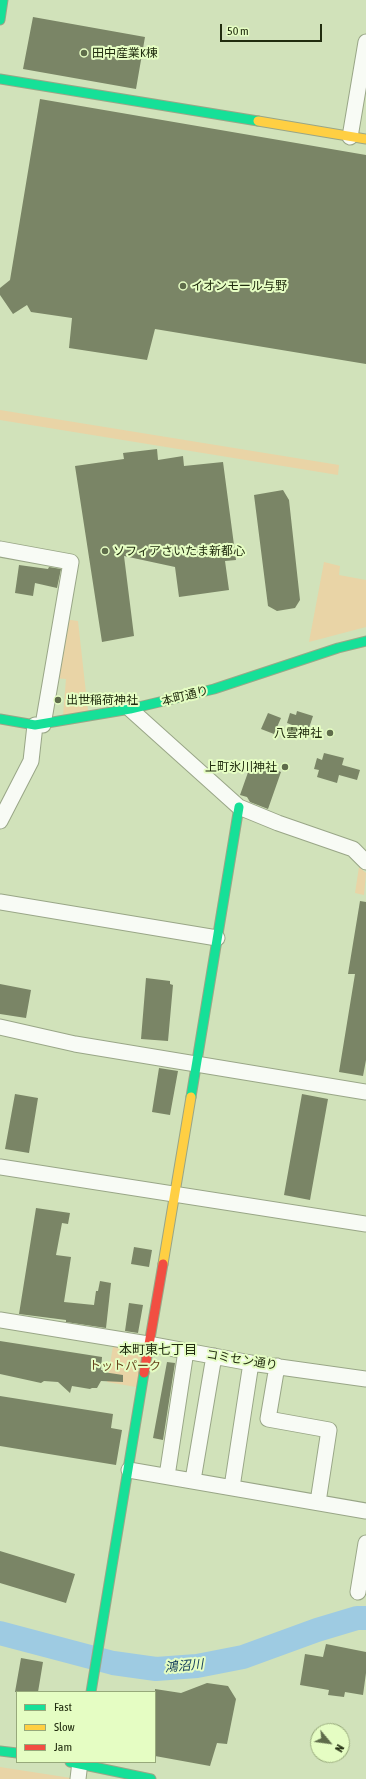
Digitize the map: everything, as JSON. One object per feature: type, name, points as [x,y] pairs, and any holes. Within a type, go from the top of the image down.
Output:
[{"type":"street","points":[[0,20],[3,0]]},
{"type":"street","points":[[350,137],[366,42]]},
{"type":"street","points":[[0,79],[366,139]]},
{"type":"street","points":[[0,549],[71,562],[31,761],[0,821]]},
{"type":"street","name":"本町通り","points":[[0,719],[39,725],[130,709],[214,689],[338,648],[366,641]]},
{"type":"street","points":[[130,709],[239,806],[278,823],[353,849],[366,862]]},
{"type":"street","points":[[91,1691],[239,806]]},
{"type":"street","points":[[0,902],[217,938]]},
{"type":"street","points":[[0,1027],[75,1044],[366,1092]]},
{"type":"street","points":[[1,1171],[174,1194],[366,1224]]},
{"type":"street","name":"コミセン通り","points":[[0,1320],[148,1344],[251,1363],[366,1380]]},
{"type":"street","points":[[167,1476],[186,1351]]},
{"type":"street","points":[[193,1480],[214,1356]]},
{"type":"street","points":[[232,1487],[251,1363]]},
{"type":"street","points":[[276,1366],[268,1419],[329,1430],[318,1502]]},
{"type":"street","points":[[129,1470],[366,1511]]},
{"type":"street","points":[[358,1592],[366,1544]]},
{"type":"street","points":[[0,1751],[16,1754]]},
{"type":"street","points":[[78,1779],[77,1763],[151,1779]]},
{"type":"green space","points":[[0,410],[339,465],[338,475],[0,420]]},
{"type":"green space","points":[[324,562],[340,566],[339,575],[366,580],[366,627],[309,642]]},
{"type":"green space","points":[[64,619],[78,621],[88,711],[63,716],[66,679],[54,678]]},
{"type":"green space","points":[[359,867],[366,873],[364,895],[355,893]]},
{"type":"green space","name":"トットパーク","points":[[113,1346],[143,1351],[136,1387],[107,1382]]},
{"type":"green space","points":[[0,1767],[71,1778],[0,1779]]},
{"type":"building","name":"田中産業K棟","points":[[33,17],[145,37],[136,89],[23,69]]},
{"type":"building","points":[[40,99],[366,155],[366,364],[155,329],[147,360],[69,348],[72,318],[31,312],[27,305],[13,314],[0,295],[0,288],[10,280]]},
{"type":"building","points":[[157,449],[158,460],[183,456],[184,466],[223,462],[236,560],[225,561],[229,590],[179,597],[175,567],[124,556],[134,636],[102,642],[75,466],[124,459],[123,453]]},
{"type":"building","name":"ソフィアさいたま新都心","points":[[283,490],[289,500],[300,600],[295,608],[277,611],[268,606],[254,495]]},
{"type":"building","points":[[19,565],[48,569],[49,567],[61,569],[57,588],[35,583],[33,596],[15,593]]},
{"type":"building","points":[[297,711],[313,716],[308,731],[287,723],[290,713],[296,715]]},
{"type":"building","points":[[268,713],[281,718],[274,734],[261,729]]},
{"type":"building","points":[[324,753],[344,758],[342,765],[360,770],[357,780],[339,775],[337,783],[317,777],[319,770],[314,769],[317,758],[322,760]]},
{"type":"building","points":[[252,761],[281,772],[268,809],[250,802],[247,797],[240,795]]},
{"type":"building","points":[[360,901],[366,902],[366,1060],[363,1076],[339,1072],[355,974],[348,974]]},
{"type":"building","points":[[146,978],[170,981],[170,984],[173,985],[168,1041],[141,1039]]},
{"type":"building","points":[[0,984],[31,990],[26,1018],[0,1014]]},
{"type":"building","points":[[159,1068],[178,1071],[170,1115],[152,1112]]},
{"type":"building","points":[[15,1094],[38,1098],[29,1153],[5,1149]]},
{"type":"building","points":[[302,1094],[328,1099],[310,1200],[284,1195]]},
{"type":"building","points":[[36,1208],[70,1213],[68,1224],[62,1223],[56,1255],[71,1257],[64,1302],[94,1305],[96,1291],[98,1291],[100,1281],[111,1283],[106,1328],[66,1322],[66,1320],[19,1314]]},
{"type":"building","points":[[134,1247],[152,1250],[149,1267],[131,1264]]},
{"type":"building","points":[[129,1303],[143,1305],[138,1333],[125,1331]]},
{"type":"building","points":[[0,1341],[102,1357],[101,1370],[103,1370],[103,1372],[123,1375],[123,1382],[101,1381],[97,1388],[90,1389],[72,1386],[70,1393],[58,1382],[44,1381],[41,1383],[0,1374]]},
{"type":"building","points":[[167,1362],[175,1363],[163,1440],[153,1438]]},
{"type":"building","points":[[0,1396],[113,1414],[111,1428],[122,1430],[116,1465],[0,1446]]},
{"type":"building","points":[[0,1551],[75,1574],[66,1603],[0,1583]]},
{"type":"building","points":[[326,1644],[366,1652],[366,1673],[363,1695],[345,1692],[344,1697],[328,1695],[329,1690],[300,1685],[305,1654],[323,1657]]},
{"type":"building","points":[[21,1658],[43,1662],[38,1691],[15,1692]]},
{"type":"building","points":[[207,1683],[228,1686],[236,1699],[227,1744],[217,1743],[210,1766],[156,1756],[155,1689],[181,1693]]},
{"type":"waterway","name":"鴻沼川","points":[[0,1633],[113,1663],[156,1669],[197,1666],[243,1657],[317,1630],[357,1618],[366,1618]]},
{"type":"traffic: fast","points":[[0,20],[3,0]]},
{"type":"traffic: fast","points":[[0,79],[258,121]]},
{"type":"traffic: fast","points":[[0,719],[35,725],[130,709],[214,689],[338,648],[366,641]]},
{"type":"traffic: fast","points":[[191,1097],[239,807]]},
{"type":"traffic: fast","points":[[91,1691],[144,1373]]},
{"type":"traffic: fast","points":[[0,1751],[16,1753]]},
{"type":"traffic: fast","points":[[75,1763],[151,1779]]},
{"type":"traffic: slow","points":[[258,121],[366,139]]},
{"type":"traffic: slow","points":[[163,1264],[191,1097]]},
{"type":"traffic: jam","points":[[144,1373],[163,1264]]},
{"type":"place","name":"田中産業K棟","points":[[84,53]]},
{"type":"place","name":"イオンモール与野","points":[[183,286]]},
{"type":"place","name":"ソフィアさいたま新都心","points":[[105,551]]},
{"type":"place","name":"出世稲荷神社","points":[[58,700]]},
{"type":"place","name":"八雲神社","points":[[330,733]]},
{"type":"place","name":"上町氷川神社","points":[[285,767]]},
{"type":"district","name":"本町東七丁目","points":[[158,1350]]}]
